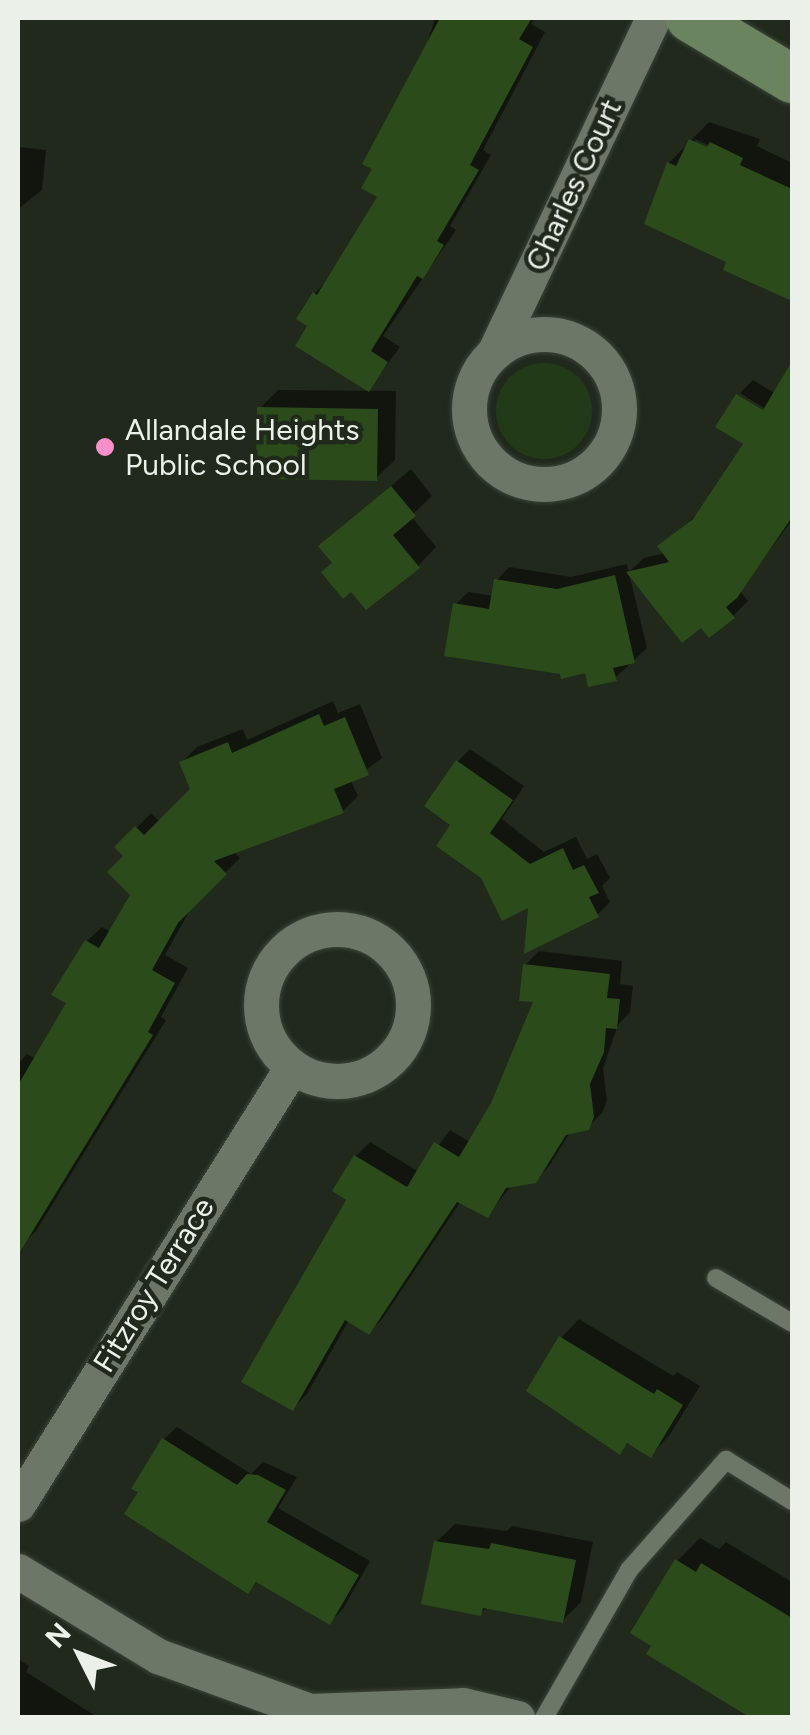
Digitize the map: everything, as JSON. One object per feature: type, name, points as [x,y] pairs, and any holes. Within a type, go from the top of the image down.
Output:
[{"type":"street","name":"Charles Court","points":[[494,353],[516,340],[539,334],[564,336],[586,347],[604,364],[615,386],[619,410],[615,434],[603,456],[585,472],[562,482],[537,484],[513,478],[492,464],[477,444],[469,420],[470,395],[478,372],[494,353],[653,18]]},
{"type":"street","points":[[690,18],[792,79]]},
{"type":"street","points":[[335,928],[371,936],[391,951],[408,976],[414,1007],[404,1042],[384,1066],[351,1080],[318,1079],[292,1067],[274,1049],[261,1019],[263,983],[278,956],[306,935],[335,928]]},
{"type":"street","name":"Fitzroy Terrace","points":[[18,1504],[292,1067]]},
{"type":"street","points":[[18,1570],[158,1656],[310,1711],[463,1706],[504,1716]]},
{"type":"lane","points":[[716,1278],[792,1323]]},
{"type":"lane","points":[[544,1718],[629,1570],[726,1460],[792,1502]]},
{"type":"green space","points":[[544,363],[562,367],[578,377],[588,393],[592,411],[588,429],[578,445],[562,455],[544,459],[526,455],[510,445],[500,429],[496,411],[500,393],[510,377],[526,367]]},
{"type":"building","points":[[440,18],[532,18],[519,39],[533,47],[470,165],[479,170],[437,241],[444,245],[423,279],[417,276],[371,351],[388,362],[369,392],[295,346],[307,326],[296,319],[313,292],[317,295],[377,197],[361,188],[372,169],[362,164]]},
{"type":"building","points":[[689,139],[707,147],[710,142],[743,158],[740,165],[792,189],[792,301],[723,270],[726,262],[644,224],[667,162],[676,166]]},
{"type":"building","points":[[792,361],[792,517],[737,598],[726,607],[735,618],[709,638],[701,628],[682,643],[626,572],[669,562],[657,546],[693,519],[743,444],[715,427],[736,394],[763,410]]},
{"type":"building","points":[[257,407],[378,409],[377,481],[270,479],[271,458],[256,458]]},
{"type":"building","points":[[391,486],[416,516],[393,535],[420,568],[366,610],[351,592],[343,599],[321,572],[332,563],[318,546]]},
{"type":"building","points":[[615,575],[635,663],[613,668],[617,681],[588,687],[585,673],[561,679],[560,674],[444,656],[453,603],[489,609],[494,579],[557,589]]},
{"type":"building","points":[[319,714],[324,726],[345,717],[369,775],[334,789],[344,813],[214,861],[227,874],[178,923],[152,970],[175,983],[148,1032],[153,1035],[18,1255],[18,1085],[66,1003],[51,995],[85,940],[99,948],[130,895],[107,872],[123,856],[114,847],[135,826],[144,835],[190,789],[179,762],[228,742],[232,753]]},
{"type":"building","points":[[456,760],[513,800],[490,833],[530,864],[563,848],[573,870],[584,865],[599,893],[589,897],[599,917],[524,954],[528,908],[502,921],[481,878],[436,846],[450,825],[424,806]]},
{"type":"building","points":[[523,964],[610,974],[607,998],[620,999],[617,1029],[606,1028],[604,1052],[590,1084],[594,1117],[589,1130],[566,1135],[536,1183],[506,1188],[488,1218],[457,1202],[369,1335],[345,1320],[293,1411],[241,1382],[346,1200],[332,1191],[354,1155],[407,1187],[434,1142],[459,1157],[491,1103],[533,1002],[519,1001]]},
{"type":"building","points":[[559,1336],[654,1394],[657,1389],[683,1405],[651,1458],[627,1443],[620,1455],[526,1391]]},
{"type":"building","points":[[162,1438],[237,1485],[247,1474],[258,1475],[286,1490],[267,1522],[359,1575],[330,1625],[256,1582],[248,1594],[124,1514],[138,1492],[131,1489]]},
{"type":"building","points":[[434,1541],[489,1549],[491,1543],[576,1560],[563,1623],[483,1608],[481,1616],[421,1604]]},
{"type":"building","points":[[675,1559],[696,1572],[701,1563],[792,1618],[792,1718],[751,1718],[646,1654],[651,1646],[630,1633]]},
{"type":"place","name":"Allandale Heights Public School","points":[[105,447]]}]
